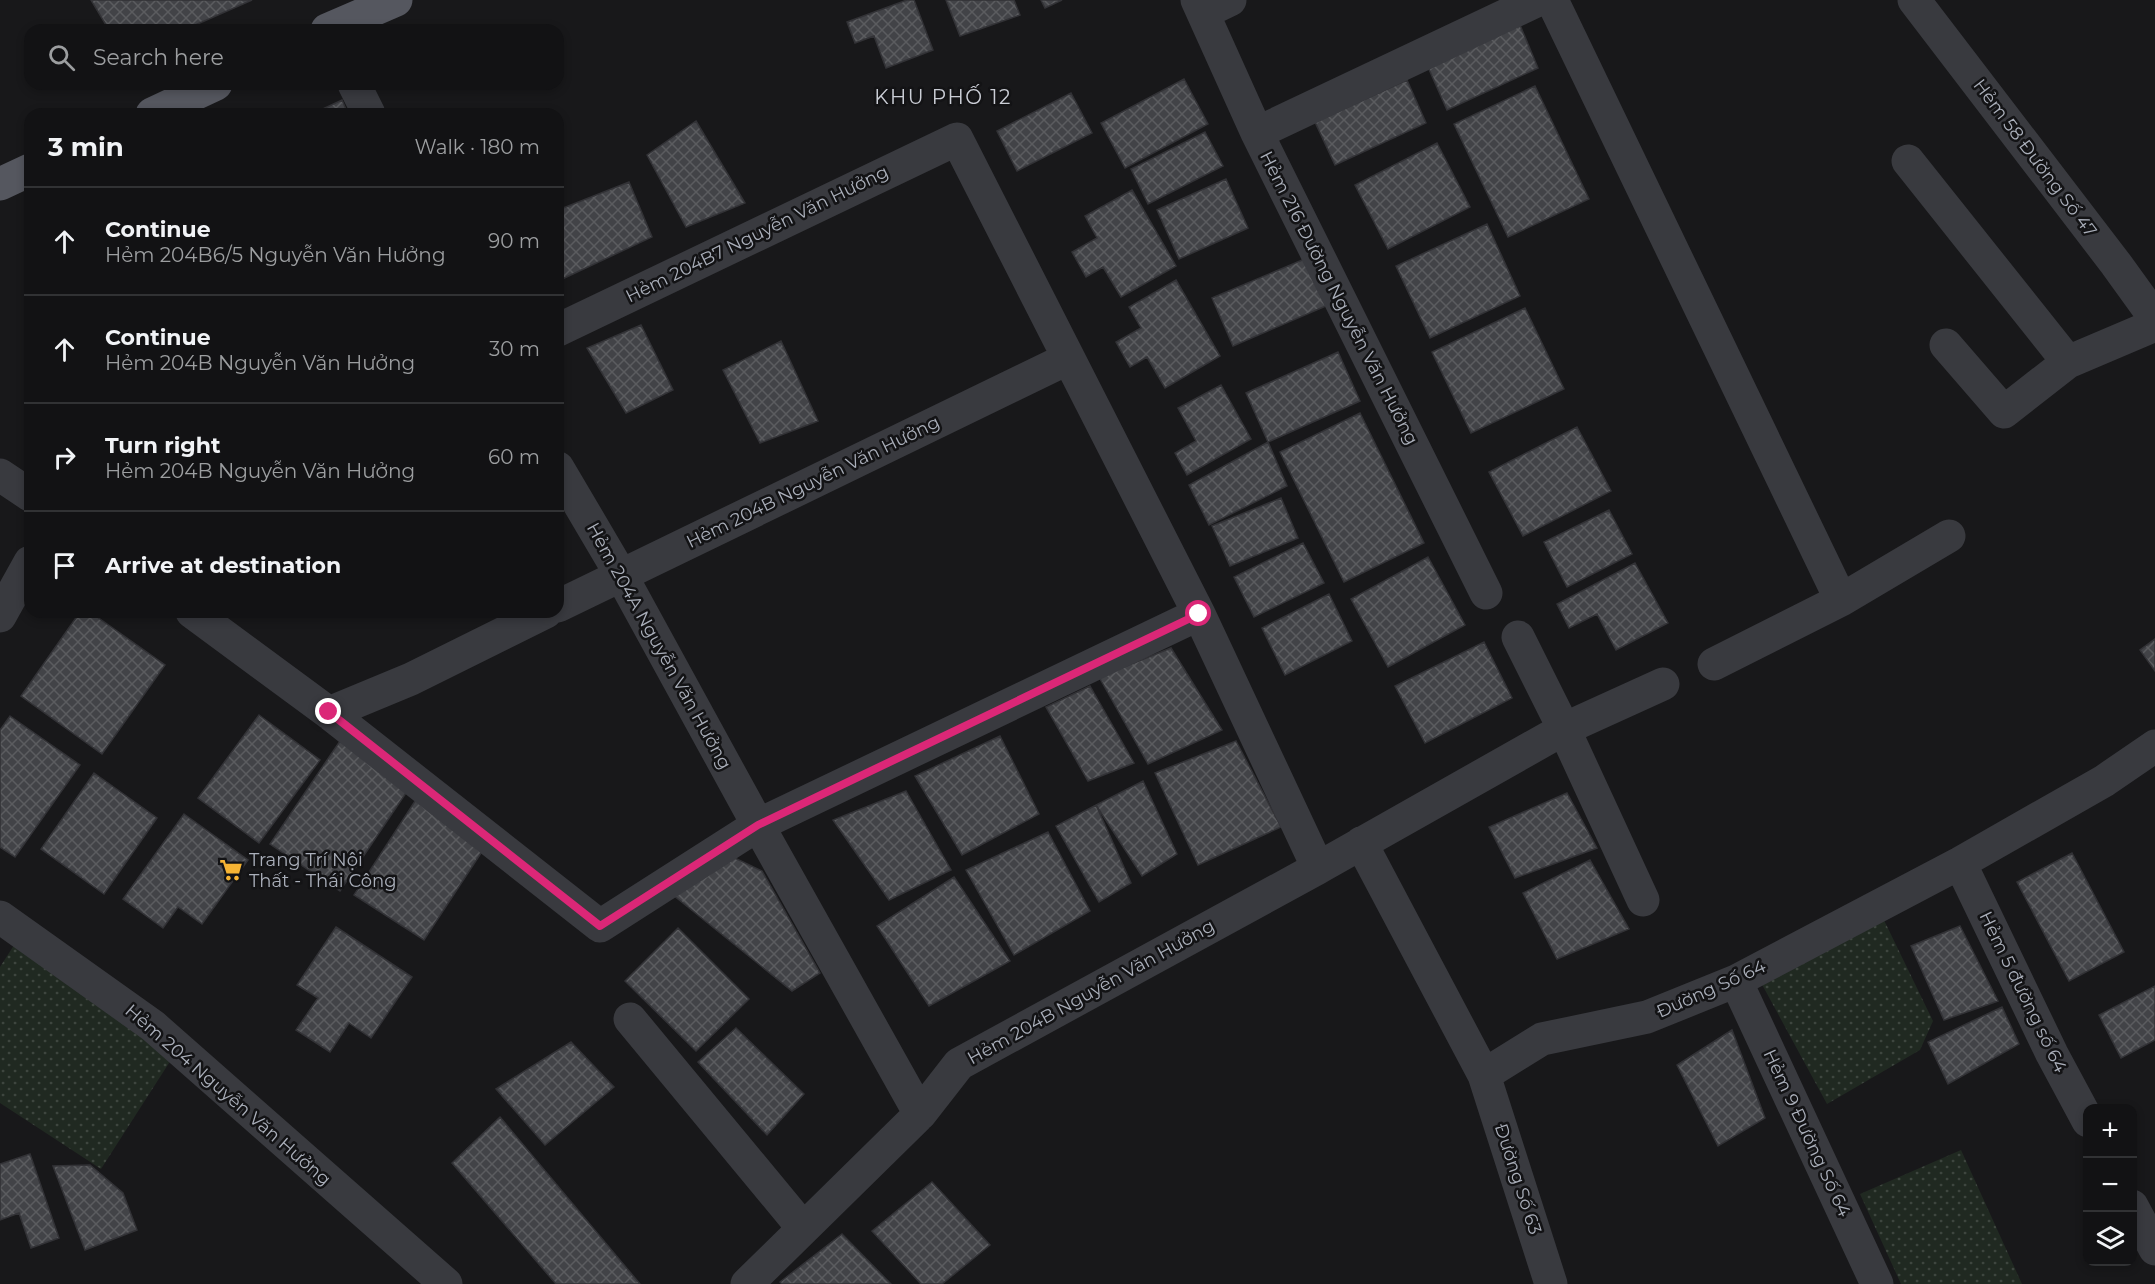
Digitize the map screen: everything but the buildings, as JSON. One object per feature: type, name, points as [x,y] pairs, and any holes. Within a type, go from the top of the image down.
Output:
[{"type":"main road","points":[[341,24],[396,0]]},
{"type":"main road","points":[[165,108],[203,90]]},
{"type":"main road","points":[[0,184],[24,173]]},
{"type":"street","points":[[1257,133],[1538,0]]},
{"type":"street","points":[[1552,0],[1841,600]]},
{"type":"street","name":"Hẻm 58 Đường Số 47","points":[[1914,0],[2155,318]]},
{"type":"street","name":"Hẻm 216 Đường Nguyễn Văn Hưởng","points":[[1210,4],[1257,133],[1486,593]]},
{"type":"street","points":[[357,90],[366,108]]},
{"type":"street","name":"Hẻm 204B7 Nguyễn Văn Hưởng","points":[[564,327],[957,139],[1067,359]]},
{"type":"street","points":[[1908,161],[2068,362]]},
{"type":"street","points":[[1946,345],[2004,412],[2068,362],[2155,325]]},
{"type":"street","points":[[1067,359],[1199,614],[1318,868]]},
{"type":"street","name":"Hẻm 204B Nguyễn Văn Hưởng","points":[[564,603],[1067,359]]},
{"type":"street","points":[[0,475],[24,491]]},
{"type":"street","name":"Hẻm 204A Nguyễn Văn Hưởng","points":[[564,478],[621,575],[758,825]]},
{"type":"street","points":[[1714,664],[1841,600],[1949,536]]},
{"type":"street","points":[[0,616],[24,573]]},
{"type":"street","points":[[200,618],[329,712],[600,926],[758,825],[1199,614]]},
{"type":"street","points":[[329,712],[411,679],[534,618]]},
{"type":"street","points":[[1518,637],[1564,729],[1643,900]]},
{"type":"street","name":"Hẻm 204B Nguyễn Văn Hưởng","points":[[747,1284],[920,1114],[959,1064],[1318,868],[1564,729],[1663,684]]},
{"type":"street","name":"Đường Số 64","points":[[1484,1075],[1542,1039],[1647,1017],[1736,981],[1960,863],[2104,781],[2155,746]]},
{"type":"street","points":[[758,825],[920,1114]]},
{"type":"street","points":[[1361,843],[1484,1075]]},
{"type":"street","name":"Hẻm 5 đường số 64","points":[[1960,863],[2052,1054],[2083,1112]]},
{"type":"street","name":"Hẻm 204 Nguyễn Văn Hưởng","points":[[0,917],[153,1026],[446,1284]]},
{"type":"street","name":"Hẻm 9 Đường Số 64","points":[[1736,981],[1877,1284]]},
{"type":"street","points":[[630,1020],[803,1228]]},
{"type":"street","name":"Đường Số 63","points":[[1484,1075],[1551,1284]]},
{"type":"street","points":[[2136,1212],[2155,1249]]},
{"type":"shaded area","points":[[1881,914],[1933,1021],[1920,1050],[1827,1104],[1759,979]]},
{"type":"shaded area","points":[[16,942],[178,1049],[101,1169],[0,1103],[0,967]]},
{"type":"shaded area","points":[[1961,1150],[2022,1284],[1901,1284],[1860,1194]]},
{"type":"place","name":"Trang Trí Nội Thất - Thái Công","points":[[231,870]]},
{"type":"district","name":"KHU PHỐ 12","points":[[943,97]]},
{"type":"route","points":[[329,712],[600,926],[758,825],[1199,614]]}]
